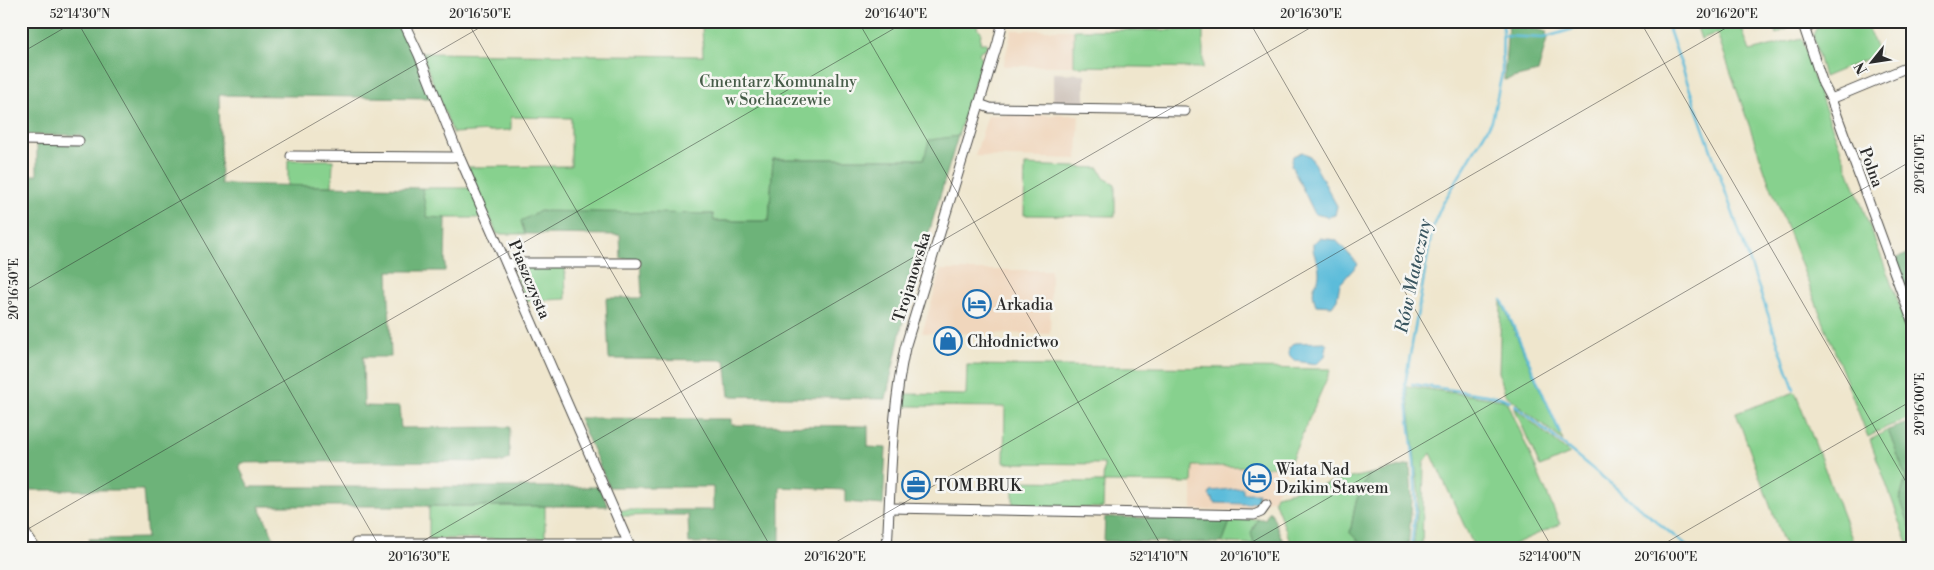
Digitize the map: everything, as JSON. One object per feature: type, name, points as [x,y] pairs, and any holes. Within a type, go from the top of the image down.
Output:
[{"type":"street","name":"Piaszczysta","points":[[403,21],[419,55],[459,156],[630,546]]},
{"type":"street","name":"Trojanowska","points":[[888,549],[897,401],[901,367],[1003,21]]},
{"type":"street","points":[[1803,25],[1818,21]]},
{"type":"street","name":"Polna","points":[[1803,25],[1823,84],[1831,99],[1913,323]]},
{"type":"street","points":[[1831,99],[1913,65]]},
{"type":"street","points":[[979,104],[990,108],[1185,111]]},
{"type":"street","points":[[21,140],[79,141]]},
{"type":"street","points":[[291,156],[459,156]]},
{"type":"street","points":[[507,264],[516,262],[637,263]]},
{"type":"street","points":[[890,508],[1254,515],[1261,512],[1266,505]]},
{"type":"street","points":[[21,527],[36,549]]},
{"type":"street","points":[[356,543],[630,546]]},
{"type":"shaded area","points":[[1012,30],[1074,30],[1074,66],[1003,66]]},
{"type":"shaded area","points":[[1053,73],[1085,74],[1085,104],[1053,103]]},
{"type":"shaded area","points":[[988,115],[1079,115],[1077,159],[975,156]]},
{"type":"shaded area","points":[[941,270],[1051,270],[1050,334],[922,333]]},
{"type":"shaded area","points":[[1192,466],[1288,467],[1273,500],[1260,501],[1259,505],[1252,511],[1192,510]]},
{"type":"green space","points":[[22,21],[400,21],[432,98],[219,95],[221,184],[422,188],[427,217],[446,218],[445,271],[388,271],[391,357],[363,357],[364,406],[399,407],[401,428],[510,427],[509,459],[503,462],[240,463],[240,469],[249,487],[599,487],[608,506],[259,506],[277,544],[353,544],[381,547],[381,549],[89,549],[89,539],[147,538],[143,490],[21,490],[21,441],[27,441],[26,419],[21,419],[21,175],[37,175],[37,144],[82,144],[81,135],[21,135],[21,51],[24,50]]},
{"type":"green space","name":"Cmentarz Komunalny w Sochaczewie","points":[[702,21],[978,21],[977,28],[981,31],[980,43],[987,43],[986,48],[980,51],[979,54],[982,58],[958,136],[953,137],[925,159],[773,159],[769,221],[714,221],[713,214],[521,221],[525,234],[497,234],[468,167],[571,166],[571,118],[511,117],[511,130],[453,133],[421,53],[703,56]]},
{"type":"green space","points":[[1695,21],[1739,21],[1750,51],[1802,38],[1814,79],[1913,341],[1913,417],[1868,437],[1766,174],[1717,33],[1701,39]]},
{"type":"green space","points":[[1772,21],[1799,21],[1800,25],[1794,25],[1776,34]]},
{"type":"green space","points":[[1830,21],[1865,21],[1879,54],[1824,77],[1813,35],[1817,27]]},
{"type":"green space","points":[[1508,25],[1546,31],[1547,39],[1538,72],[1504,80]]},
{"type":"green space","points":[[1074,30],[1203,30],[1203,68],[1074,66]]},
{"type":"green space","points":[[958,136],[904,316],[886,399],[729,396],[725,360],[609,359],[606,298],[642,298],[640,259],[621,259],[620,235],[525,234],[521,221],[540,211],[713,214],[714,221],[769,221],[773,159],[924,159],[929,140]]},
{"type":"green space","points":[[288,160],[333,160],[332,186],[288,186]]},
{"type":"green space","points":[[1025,165],[1099,168],[1104,178],[1115,184],[1115,216],[1024,215]]},
{"type":"green space","points":[[422,188],[470,188],[484,218],[426,218]]},
{"type":"green space","points":[[1913,252],[1913,274],[1909,275],[1913,286],[1913,302],[1911,303],[1895,259]]},
{"type":"green space","points":[[519,266],[565,266],[566,299],[527,301],[514,270]]},
{"type":"green space","points":[[1501,301],[1563,441],[1505,394],[1499,372]]},
{"type":"green space","points":[[967,365],[1331,369],[1288,467],[1193,466],[1192,483],[1104,482],[1103,508],[1013,507],[1013,481],[1103,482],[1104,464],[1004,463],[1005,407],[908,406],[902,410],[904,394],[966,395]]},
{"type":"green space","points":[[1407,386],[1503,400],[1508,403],[1560,524],[1503,549],[1475,549],[1431,453],[1424,462],[1422,549],[1413,549],[1419,498]]},
{"type":"green space","points":[[1795,392],[1856,549],[1786,549],[1736,413]]},
{"type":"green space","points":[[1514,407],[1570,454],[1540,467]]},
{"type":"green space","points":[[579,418],[731,419],[731,425],[868,426],[868,447],[886,448],[883,505],[845,502],[845,490],[780,487],[780,542],[689,543],[688,515],[665,515],[664,510],[713,510],[713,487],[609,487]]},
{"type":"green space","points":[[1913,421],[1913,475],[1906,478],[1913,494],[1913,534],[1900,499],[1906,477],[1888,430]]},
{"type":"green space","points":[[1888,430],[1906,477],[1900,499],[1913,534],[1913,549],[1910,549],[1870,440]]},
{"type":"green space","points":[[1410,465],[1412,500],[1408,549],[1367,549],[1350,533],[1356,501],[1369,474]]},
{"type":"green space","points":[[1369,474],[1356,501],[1350,533],[1367,549],[1293,549],[1274,500],[1276,495]]},
{"type":"green space","points":[[429,506],[545,506],[545,538],[429,539]]},
{"type":"green space","points":[[619,510],[664,510],[665,515],[622,516]]},
{"type":"green space","points":[[1269,512],[1271,512],[1286,549],[1256,549],[1251,533],[1258,519],[1265,519]]},
{"type":"green space","points":[[1105,517],[1231,519],[1222,543],[1104,541]]},
{"type":"green space","points":[[1231,519],[1258,519],[1251,533],[1256,549],[1253,549],[1254,544],[1222,543]]},
{"type":"water","points":[[1302,152],[1310,156],[1337,206],[1335,215],[1328,217],[1315,214],[1291,165],[1293,156]]},
{"type":"water","points":[[1319,238],[1336,240],[1358,264],[1340,284],[1337,299],[1332,306],[1316,305],[1313,293],[1319,271],[1313,244]]},
{"type":"water","points":[[1325,342],[1327,345],[1325,356],[1317,364],[1295,361],[1289,355],[1289,348],[1294,343]]},
{"type":"water","points":[[1243,488],[1243,493],[1258,493],[1257,501],[1246,504],[1215,503],[1209,495],[1211,491]]},
{"type":"waterway","name":"Rów Mateczny","points":[[1411,549],[1416,504],[1414,462],[1405,384],[1433,226],[1442,205],[1492,121],[1502,73],[1503,21]]},
{"type":"waterway","points":[[1503,36],[1543,38],[1600,21]]},
{"type":"waterway","points":[[1666,21],[1794,389]]},
{"type":"waterway","points":[[1502,300],[1560,433]]},
{"type":"waterway","points":[[1412,384],[1500,397],[1510,401]]},
{"type":"waterway","points":[[1515,405],[1690,549]]},
{"type":"place","name":"Arkadia","points":[[977,304]]},
{"type":"place","name":"Chłodnictwo","points":[[948,341]]},
{"type":"place","name":"Wiata Nad Dzikim Stawem","points":[[1257,478]]},
{"type":"place","name":"TOM BRUK","points":[[916,485]]}]
